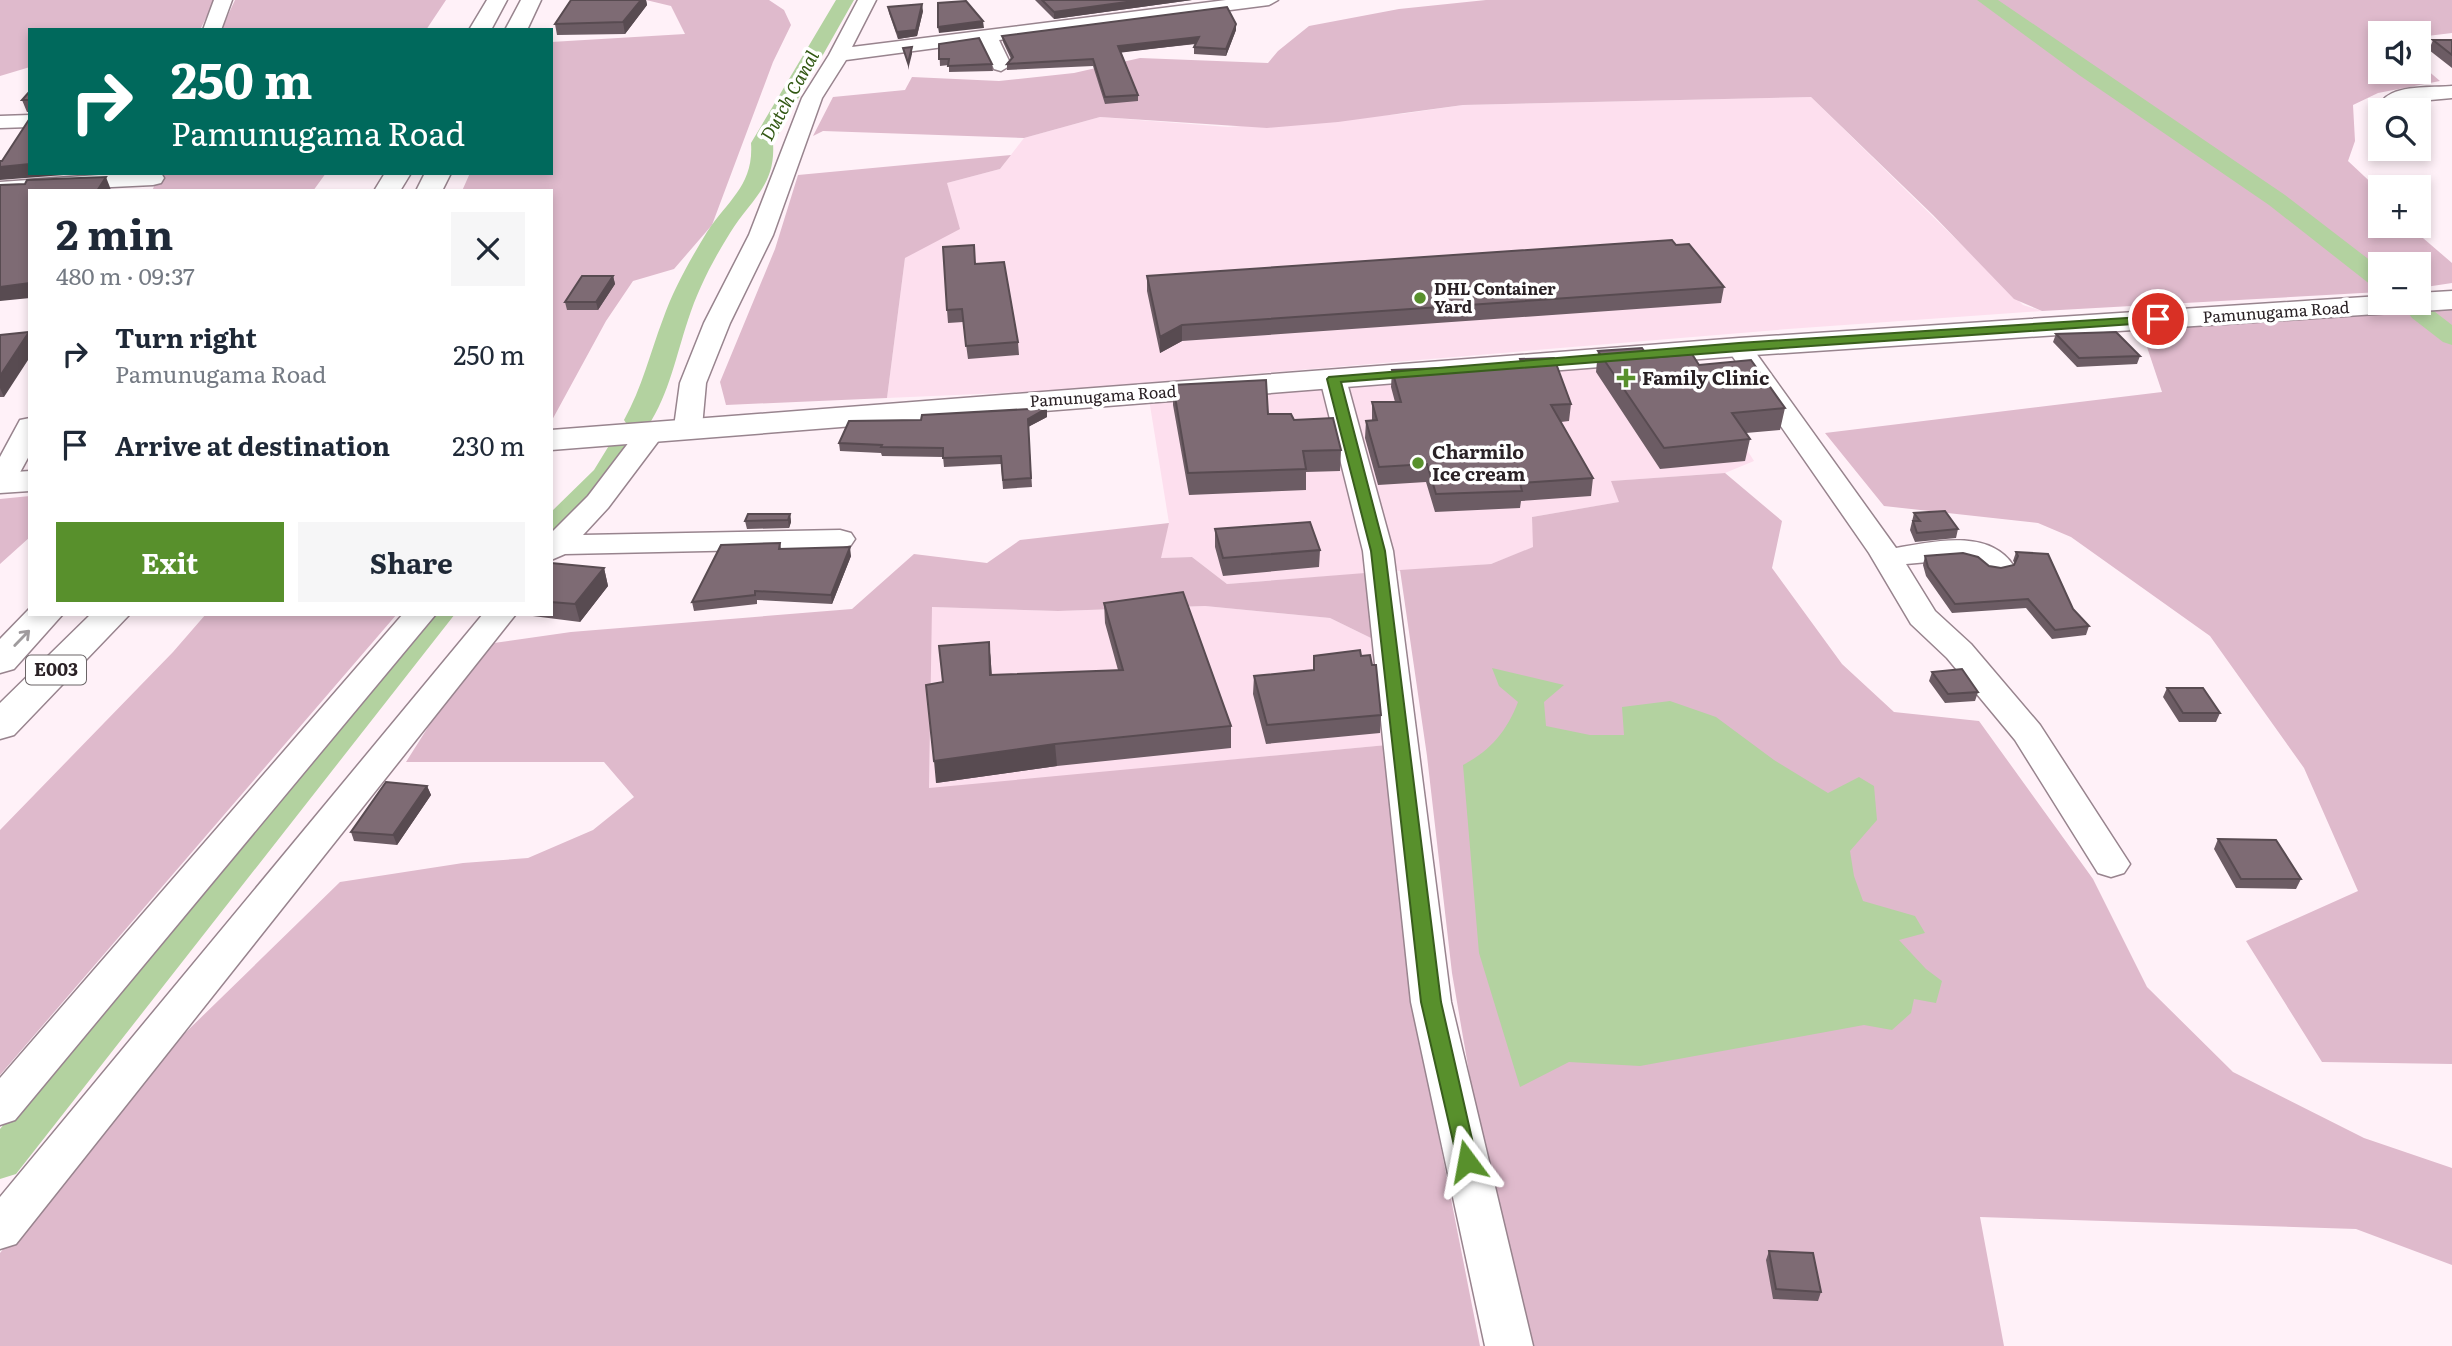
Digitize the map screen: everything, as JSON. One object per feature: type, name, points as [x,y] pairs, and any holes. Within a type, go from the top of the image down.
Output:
[{"type":"main road","points":[[481,28],[497,0]]},
{"type":"main road","points":[[517,28],[531,0]]},
{"type":"main road","name":"Pamunugama Road","points":[[553,441],[688,427],[1739,347],[2368,306]]},
{"type":"main road","name":"E003","points":[[0,661],[43,616]]},
{"type":"main road","name":"E003","points":[[0,726],[110,616]]},
{"type":"street","points":[[213,28],[223,0]]},
{"type":"street","points":[[688,427],[693,383],[718,323],[761,235],[812,99],[839,55],[867,0]]},
{"type":"street","points":[[839,55],[1269,0]]},
{"type":"street","points":[[988,36],[1001,65]]},
{"type":"street","points":[[2399,98],[2452,92]]},
{"type":"street","points":[[0,122],[28,121]]},
{"type":"street","points":[[0,190],[152,181]]},
{"type":"street","points":[[1739,347],[1887,558],[1922,617],[1959,651],[2028,733],[2111,864]]},
{"type":"street","points":[[1333,379],[1378,551],[1431,1002],[1508,1346]]},
{"type":"street","points":[[554,548],[597,502],[652,431]]},
{"type":"street","points":[[10,482],[28,432]]},
{"type":"street","points":[[554,548],[840,539]]},
{"type":"street","points":[[1887,558],[1971,551],[1989,555],[1998,565]]},
{"type":"street","points":[[0,1108],[418,616]]},
{"type":"street","points":[[0,1230],[498,616]]},
{"type":"shaded area","points":[[0,0],[215,0],[201,28],[28,28],[28,68],[0,76]]},
{"type":"shaded area","points":[[235,0],[446,0],[427,28],[222,28]]},
{"type":"shaded area","points":[[646,0],[769,0],[784,10],[791,25],[773,62],[712,225],[674,269],[633,281],[606,321],[553,418],[553,189],[463,189],[469,175],[553,175],[553,42],[685,34],[671,6]]},
{"type":"shaded area","points":[[1486,0],[2452,0],[2452,33],[2431,36],[2431,21],[2368,21],[2368,84],[2424,84],[2378,93],[2353,105],[2355,141],[2348,161],[2368,180],[2368,238],[2423,238],[2452,263],[2452,283],[2431,286],[2431,252],[2368,252],[2368,293],[2042,311],[2014,299],[1933,215],[1811,97],[1463,105],[1338,122],[1267,128],[1100,117],[1024,138],[823,131],[813,136],[833,97],[905,90],[912,77],[999,81],[1074,73],[1140,58],[1268,63],[1278,51],[1309,26],[1399,9]]},
{"type":"shaded area","points":[[2431,73],[2440,81],[2431,83]]},
{"type":"shaded area","points":[[1811,97],[2023,305],[2042,311],[1788,329],[1048,391],[887,398],[905,258],[947,183],[1000,169],[1024,138],[1100,117],[1228,127],[1401,114],[1463,105]]},
{"type":"shaded area","points":[[1011,155],[1000,169],[947,183],[960,229],[905,258],[887,398],[726,405],[720,382],[775,249],[798,175]]},
{"type":"shaded area","points":[[159,175],[325,175],[314,189],[153,189]]},
{"type":"shaded area","points":[[2452,305],[2452,1064],[2322,1062],[2246,941],[2358,891],[2304,768],[2210,636],[2071,537],[2038,523],[1884,506],[1825,433],[2162,392],[2141,329],[2368,311],[2368,315],[2431,315],[2431,307]]},
{"type":"shaded area","points":[[1689,357],[1754,461],[1725,473],[1612,481],[1620,502],[1532,517],[1534,547],[1491,564],[1227,584],[1192,557],[1160,558],[1169,523],[1148,393]]},
{"type":"shaded area","points":[[1725,473],[1782,521],[1772,568],[1842,664],[1894,712],[1979,721],[2093,879],[2147,987],[2233,1072],[2364,1138],[2452,1168],[2452,1265],[2356,1229],[1980,1217],[2004,1346],[1530,1346],[1485,1165],[1452,973],[1427,756],[1400,570],[1491,564],[1533,547],[1532,517],[1619,502],[1611,481]]},
{"type":"shaded area","points":[[28,496],[28,539],[0,564],[0,499]]},
{"type":"shaded area","points":[[1169,523],[1161,558],[1192,557],[1227,584],[1365,573],[1373,639],[1330,618],[1205,606],[1058,611],[932,607],[929,788],[1387,745],[1402,918],[1413,1006],[1480,1346],[0,1346],[0,1253],[142,1075],[340,882],[463,863],[528,858],[593,830],[634,797],[604,762],[406,762],[480,645],[571,632],[852,609],[914,554],[987,563],[1020,540]]},
{"type":"shaded area","points":[[1205,606],[1330,618],[1373,639],[1387,745],[929,789],[931,607],[1058,611]]},
{"type":"shaded area","points":[[204,616],[395,616],[0,1075],[0,830],[173,652]]},
{"type":"shaded area","points":[[1492,668],[1564,685],[1544,702],[1546,726],[1590,735],[1624,735],[1622,707],[1670,701],[1716,717],[1774,760],[1828,793],[1859,777],[1874,786],[1877,820],[1850,851],[1854,876],[1863,901],[1915,916],[1925,933],[1899,940],[1926,969],[1942,981],[1936,1003],[1914,999],[1911,1013],[1892,1030],[1864,1025],[1640,1066],[1569,1062],[1520,1087],[1479,953],[1463,765],[1497,739],[1518,702],[1499,686]]},
{"type":"building","points":[[571,0],[641,0],[623,22],[555,24]]},
{"type":"building","points":[[1042,0],[1141,0],[1054,12]]},
{"type":"building","points":[[966,1],[983,21],[938,27],[938,3]]},
{"type":"building","points":[[922,4],[916,30],[897,32],[888,7]]},
{"type":"building","points":[[1227,7],[1236,24],[1226,49],[1194,47],[1199,37],[1118,46],[1138,95],[1105,97],[1093,59],[1007,64],[1013,57],[1002,36]]},
{"type":"building","points":[[979,38],[992,64],[948,66],[949,59],[939,59],[939,44]]},
{"type":"building","points":[[2433,40],[2452,40],[2452,55]]},
{"type":"building","points":[[912,47],[908,63],[903,48]]},
{"type":"building","points":[[28,121],[28,164],[0,167]]},
{"type":"building","points":[[106,177],[98,189],[28,189],[28,283],[0,287],[0,185],[25,184],[27,180]]},
{"type":"building","name":"DHL Container Yard","points":[[1672,240],[1676,245],[1689,244],[1724,287],[1182,325],[1160,337],[1147,276]]},
{"type":"building","points":[[974,245],[975,264],[1004,262],[1018,342],[966,346],[962,309],[947,310],[943,247]]},
{"type":"building","points":[[582,276],[613,276],[596,302],[565,302]]},
{"type":"building","points":[[28,332],[0,376],[0,335]]},
{"type":"building","points":[[2116,332],[2140,356],[2079,358],[2056,334]]},
{"type":"building","points":[[1642,348],[1649,358],[1692,354],[1699,365],[1751,360],[1785,408],[1732,413],[1750,439],[1664,448],[1598,351]]},
{"type":"building","points":[[1554,358],[1571,404],[1551,405],[1593,478],[1520,483],[1522,491],[1436,494],[1427,464],[1379,467],[1366,421],[1377,420],[1372,402],[1401,402],[1392,370],[1522,365],[1520,359]]},
{"type":"building","points":[[1266,380],[1268,414],[1291,414],[1294,420],[1333,418],[1341,450],[1303,451],[1306,469],[1188,473],[1173,385]]},
{"type":"building","points":[[1047,408],[1028,419],[1031,478],[1003,480],[1001,456],[943,458],[943,448],[839,443],[849,421],[921,420],[922,415]]},
{"type":"building","points":[[1945,511],[1958,529],[1917,533],[1913,521],[1920,521],[1914,513]]},
{"type":"building","points":[[748,514],[790,514],[788,520],[745,521]]},
{"type":"building","points":[[1310,522],[1320,550],[1223,558],[1215,529]]},
{"type":"building","points":[[780,543],[779,549],[850,547],[831,595],[755,591],[755,595],[692,602],[721,545]]},
{"type":"building","points":[[2016,552],[2048,554],[2073,609],[2089,626],[2055,630],[2028,599],[1955,604],[1928,567],[1925,556],[1963,553],[1978,557],[1989,566],[2001,568],[2014,565],[2018,556]]},
{"type":"building","points":[[553,563],[604,568],[575,604],[553,602]]},
{"type":"building","points":[[1183,592],[1231,726],[1055,744],[934,761],[926,685],[943,682],[939,646],[989,642],[990,675],[1123,670],[1104,603]]},
{"type":"building","points":[[1360,650],[1361,656],[1370,655],[1372,665],[1376,665],[1381,715],[1267,725],[1254,676],[1314,670],[1314,656]]},
{"type":"building","points":[[1962,669],[1978,692],[1948,694],[1932,672]]},
{"type":"building","points":[[2167,688],[2203,688],[2220,713],[2183,713]]},
{"type":"building","points":[[386,782],[427,786],[393,835],[351,832]]},
{"type":"building","points":[[2218,839],[2276,840],[2301,879],[2241,879]]},
{"type":"building","points":[[1769,1251],[1813,1253],[1821,1292],[1776,1289]]},
{"type":"waterway","name":"Dutch Canal","points":[[638,420],[652,392],[675,319],[689,285],[726,221],[750,192],[761,170],[762,143],[845,0]]},
{"type":"waterway","points":[[1986,0],[2277,200],[2368,271]]},
{"type":"waterway","points":[[2424,315],[2452,337]]},
{"type":"waterway","name":"Dutch Canal","points":[[553,527],[605,475],[623,445]]},
{"type":"waterway","points":[[0,1161],[437,616]]},
{"type":"place","name":"DHL Container Yard","points":[[1420,298]]},
{"type":"place","name":"Family Clinic","points":[[1626,378]]},
{"type":"place","name":"Charmilo Ice cream","points":[[1418,463]]},
{"type":"route","points":[[1467,1161],[1431,1002],[1378,551],[1333,379],[1739,347],[2158,319]]}]
